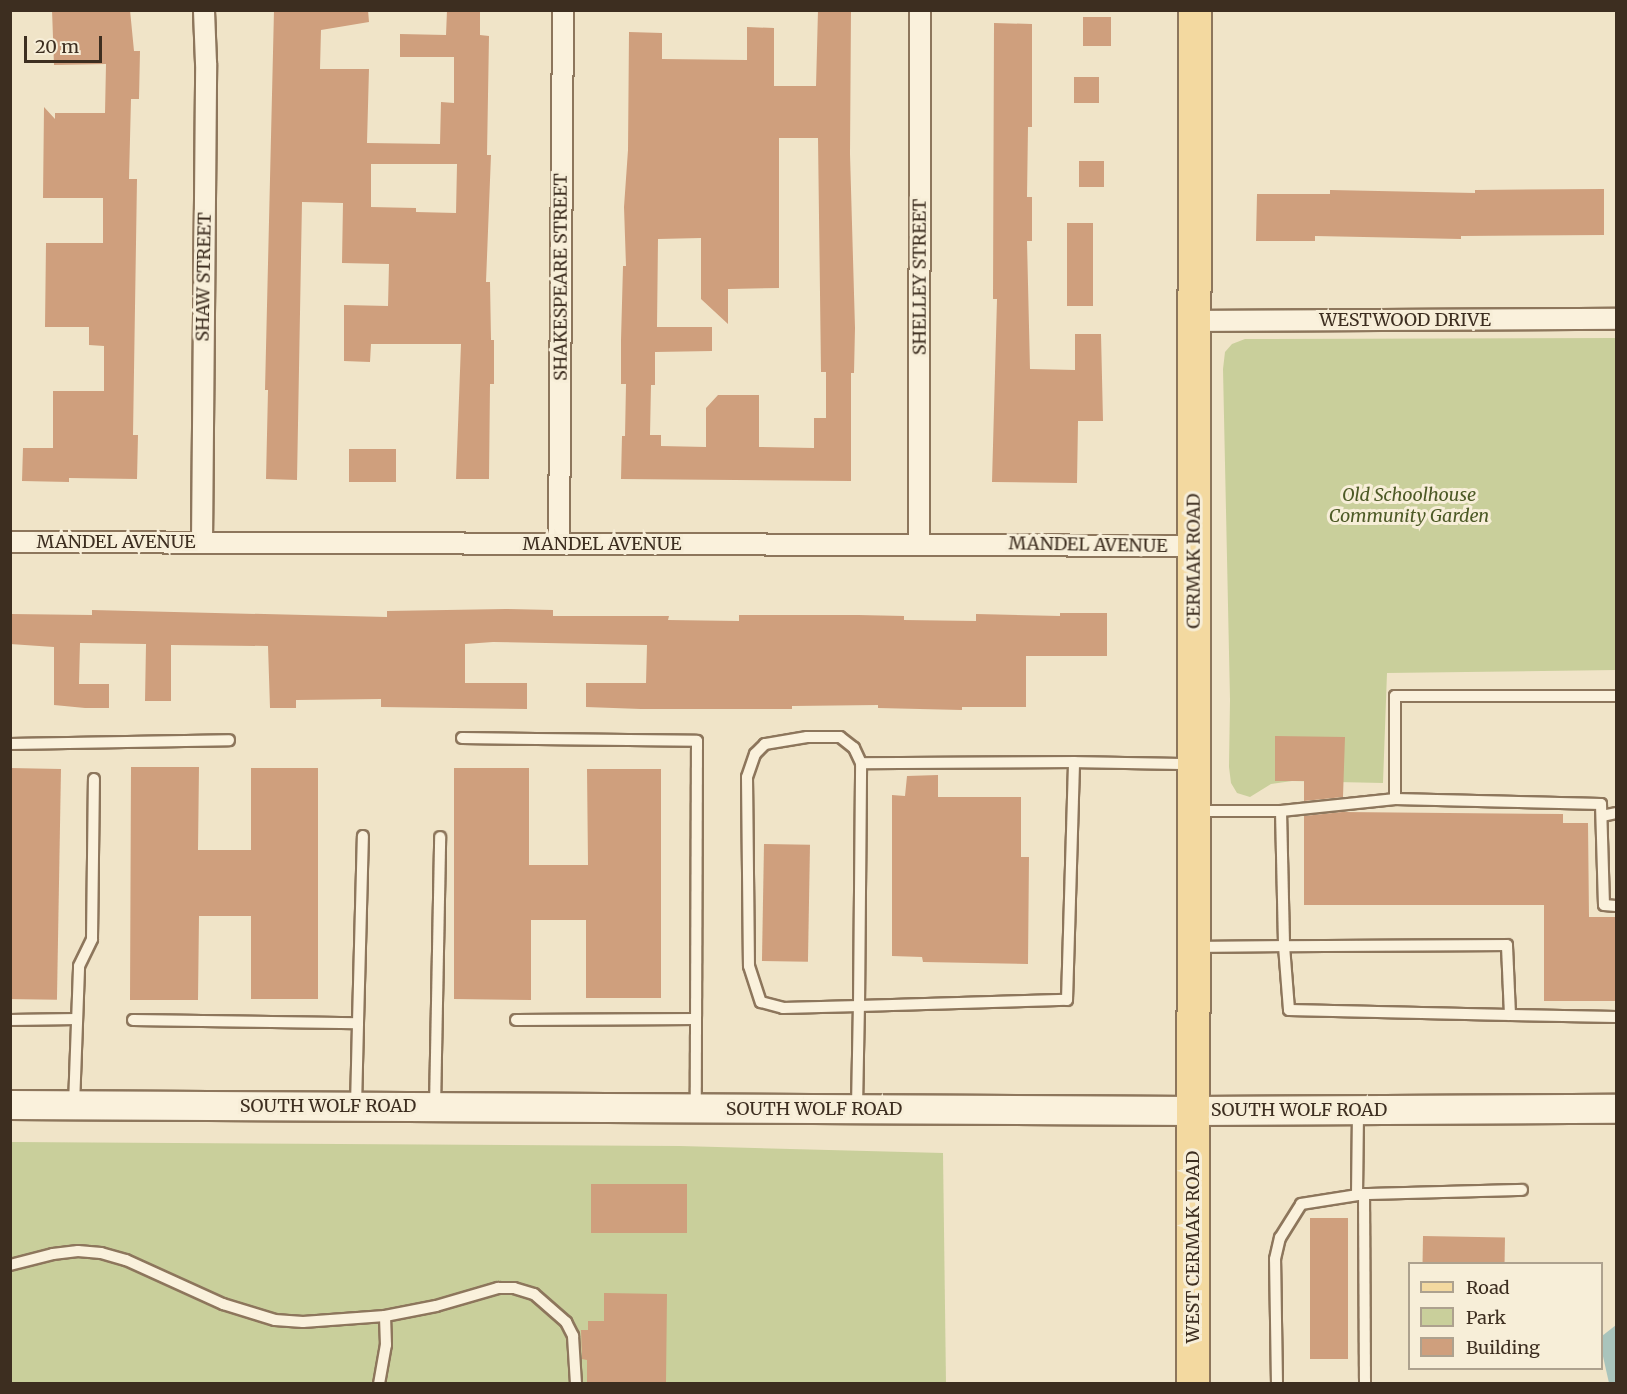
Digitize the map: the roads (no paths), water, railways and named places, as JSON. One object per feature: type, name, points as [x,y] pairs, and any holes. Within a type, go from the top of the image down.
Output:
[{"type":"main road","name":"CERMAK ROAD","points":[[1194,1111],[1195,10]]},
{"type":"main road","name":"SOUTH WOLF ROAD","points":[[10,1105],[1194,1111],[1617,1109]]},
{"type":"main road","name":"WEST CERMAK ROAD","points":[[1193,1383],[1194,1111]]},
{"type":"street","name":"SHAW STREET","points":[[202,543],[206,63],[204,10]]},
{"type":"street","name":"SHAKESPEARE STREET","points":[[559,544],[563,10]]},
{"type":"street","name":"SHELLEY STREET","points":[[919,543],[920,10]]},
{"type":"street","name":"WESTWOOD DRIVE","points":[[1194,321],[1617,319]]},
{"type":"street","name":"MANDEL AVENUE","points":[[10,542],[919,543],[1194,546]]},
{"type":"lane","points":[[1395,799],[1395,696],[1617,696]]},
{"type":"lane","points":[[857,1109],[859,1006],[861,763],[854,748],[840,737],[807,737],[765,744],[755,754],[747,777],[749,966],[760,1002],[783,1008],[859,1006],[1067,1000],[1074,762]]},
{"type":"lane","points":[[462,738],[697,741],[696,1108]]},
{"type":"lane","points":[[10,744],[229,740]]},
{"type":"lane","points":[[861,763],[1194,764]]},
{"type":"lane","points":[[74,1105],[78,966],[92,939],[94,779]]},
{"type":"lane","points":[[1194,811],[1281,811],[1395,799],[1601,804],[1604,905],[1617,906]]},
{"type":"lane","points":[[1281,811],[1284,946],[1289,1010],[1617,1017]]},
{"type":"lane","points":[[1602,816],[1617,813]]},
{"type":"lane","points":[[356,1106],[363,836]]},
{"type":"lane","points":[[435,1107],[440,837]]},
{"type":"lane","points":[[1193,947],[1507,945],[1510,1015]]},
{"type":"lane","points":[[10,1020],[77,1019]]},
{"type":"lane","points":[[516,1020],[696,1019]]},
{"type":"lane","points":[[133,1020],[358,1023]]},
{"type":"lane","points":[[1358,1110],[1365,1383]]},
{"type":"lane","points":[[1277,1383],[1275,1259],[1280,1238],[1301,1204],[1361,1195],[1522,1190]]},
{"type":"lane","points":[[10,1265],[52,1254],[78,1251],[101,1253],[126,1260],[223,1304],[274,1320],[303,1322],[385,1316],[436,1306],[498,1287],[514,1288],[534,1294],[566,1322],[573,1336],[576,1383]]},
{"type":"lane","points":[[379,1383],[386,1345],[385,1316]]},
{"type":"water","points":[[1616,1325],[1616,1383],[1609,1383],[1603,1356],[1603,1335]]},
{"type":"park label","name":"Old Schoolhouse Community Garden","points":[[1409,506]]}]
